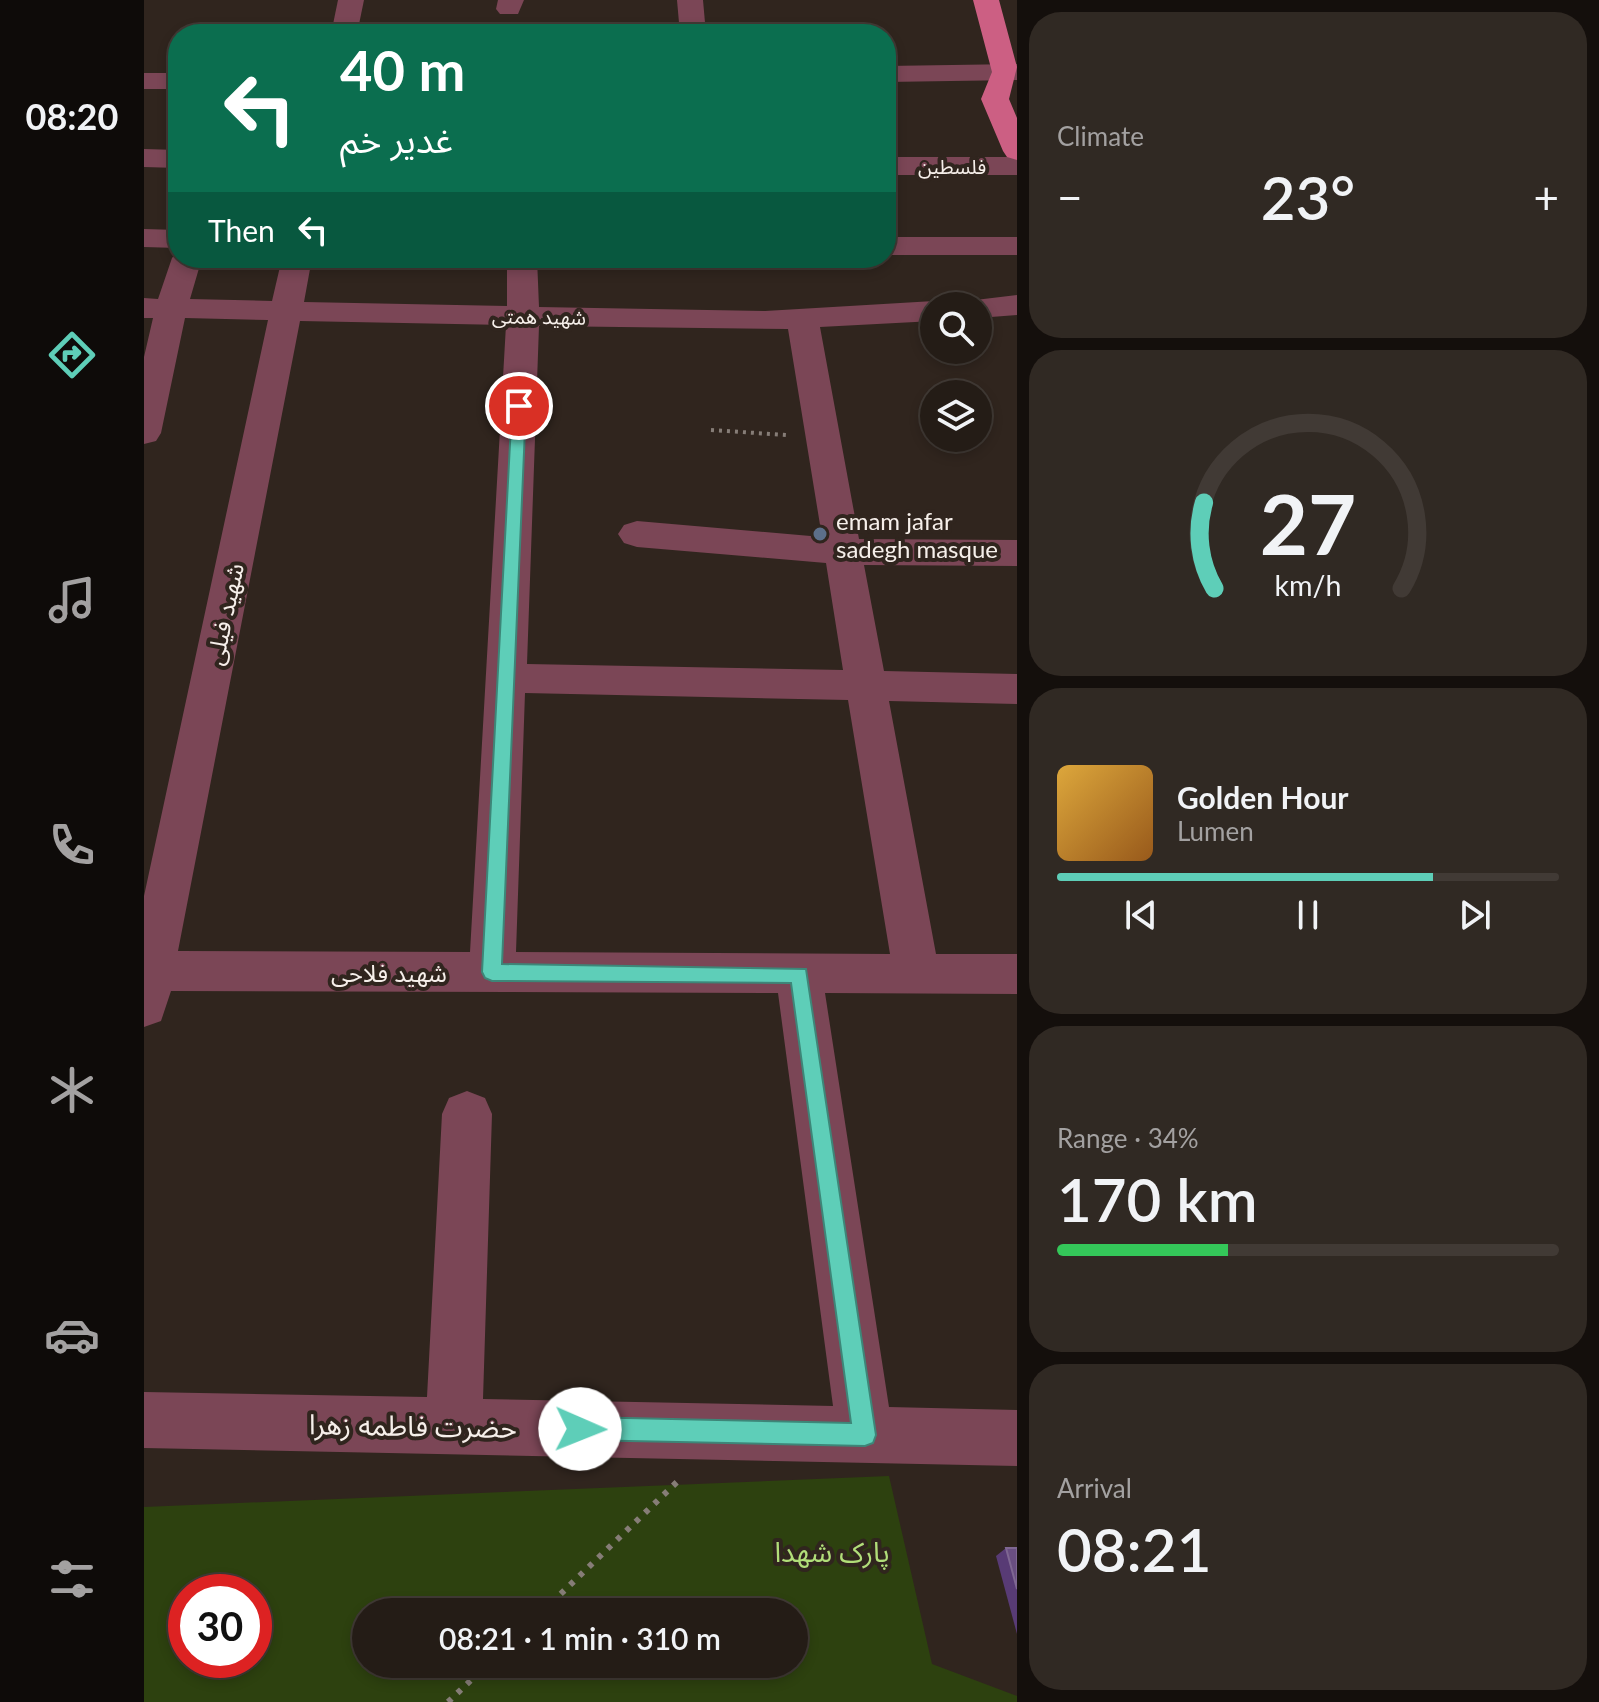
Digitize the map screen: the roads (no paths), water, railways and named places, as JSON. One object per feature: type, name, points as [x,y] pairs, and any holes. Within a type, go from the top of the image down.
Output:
[{"type":"main road","points":[[986,0],[1013,74],[995,99],[1017,151]]},
{"type":"street","points":[[346,24],[351,0]]},
{"type":"street","points":[[690,0],[692,24]]},
{"type":"street","points":[[896,74],[1013,74]]},
{"type":"street","points":[[144,81],[168,81]]},
{"type":"street","points":[[144,158],[168,159]]},
{"type":"street","name":"فلسطین","points":[[896,166],[1017,166]]},
{"type":"street","points":[[144,238],[168,239]]},
{"type":"street","points":[[896,246],[1017,246]]},
{"type":"street","points":[[144,433],[158,309],[181,268]]},
{"type":"street","name":"شهید فیلی","points":[[146,982],[295,268]]},
{"type":"street","points":[[492,972],[523,316],[522,268]]},
{"type":"street","points":[[992,307],[1017,305]]},
{"type":"street","name":"شهید همتی","points":[[158,309],[765,321],[920,312]]},
{"type":"street","points":[[802,319],[917,976]]},
{"type":"street","points":[[637,534],[842,552],[1017,553]]},
{"type":"street","points":[[506,678],[1017,689]]},
{"type":"street","name":"شهید فلاحی","points":[[146,982],[492,972],[1017,974]]},
{"type":"street","points":[[799,975],[865,1435]]},
{"type":"street","points":[[454,1426],[467,1114]]},
{"type":"street","name":"حضرت فاطمه زهرا","points":[[144,1420],[1017,1438]]},
{"type":"place","name":"emam jafar sadegh masque","points":[[820,534]]},
{"type":"park label","name":"پارک شهدا","points":[[832,1551]]}]
